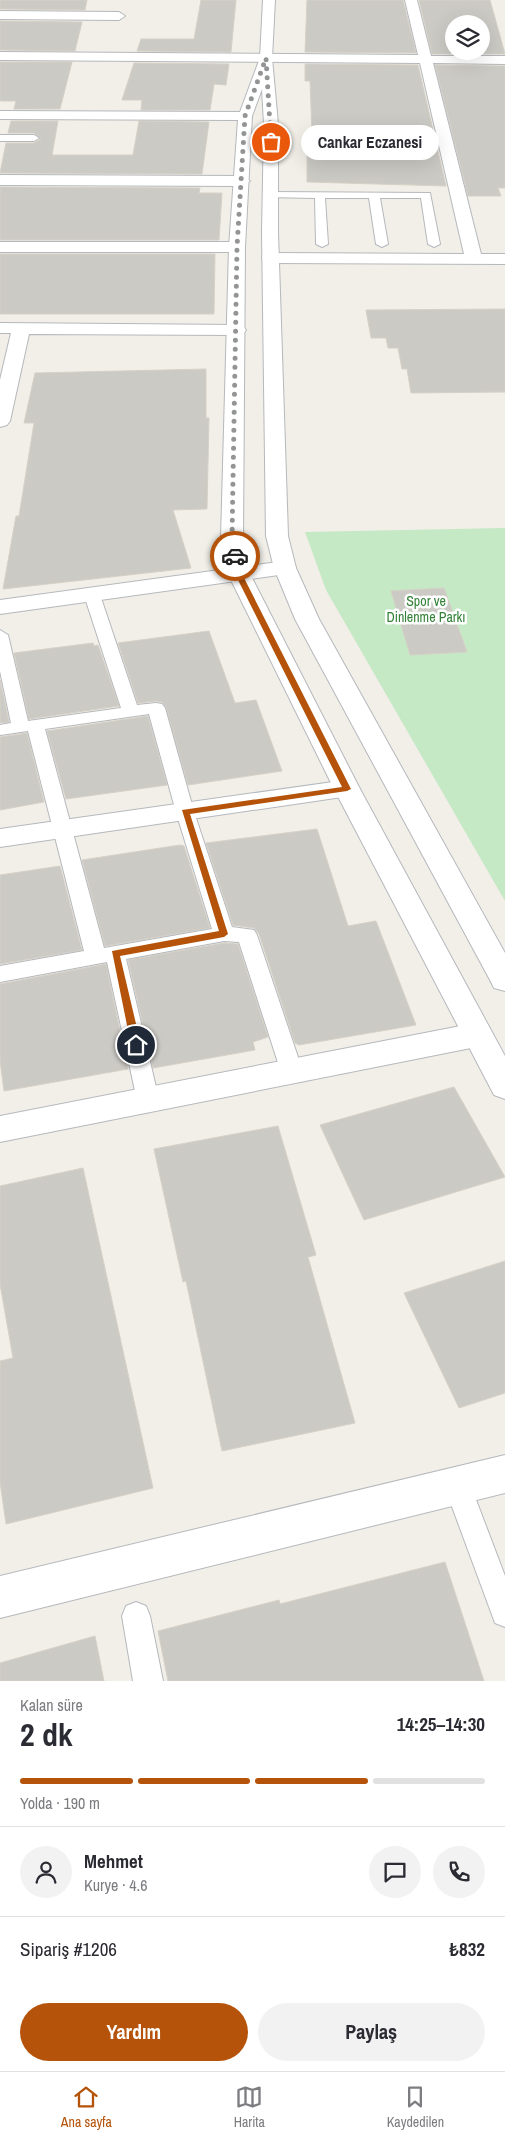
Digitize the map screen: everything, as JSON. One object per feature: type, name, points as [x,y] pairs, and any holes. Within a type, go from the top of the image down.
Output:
[{"type":"street","points":[[105,56],[119,16],[121,0]]},
{"type":"street","points":[[269,0],[266,58],[271,124],[270,258],[277,536],[285,568],[307,619],[505,980]]},
{"type":"street","points":[[411,0],[474,259]]},
{"type":"street","points":[[0,15],[119,16]]},
{"type":"street","points":[[0,56],[505,60]]},
{"type":"street","points":[[266,58],[245,116],[237,247],[232,538],[239,574],[347,789],[476,1035],[505,1086]]},
{"type":"street","points":[[0,115],[245,116]]},
{"type":"street","points":[[0,180],[242,181]]},
{"type":"street","points":[[0,247],[237,247]]},
{"type":"street","points":[[270,258],[505,259]]},
{"type":"street","points":[[0,328],[236,330]]},
{"type":"street","points":[[0,421],[21,329]]},
{"type":"street","points":[[0,608],[285,568]]},
{"type":"street","points":[[0,838],[347,789]]},
{"type":"street","points":[[0,1129],[476,1035]]},
{"type":"street","points":[[0,1597],[505,1474]]},
{"type":"lane","points":[[0,138],[34,138]]},
{"type":"lane","points":[[270,194],[426,196],[434,244]]},
{"type":"lane","points":[[320,195],[322,244]]},
{"type":"lane","points":[[374,195],[382,244]]},
{"type":"lane","points":[[92,595],[131,712]]},
{"type":"lane","points":[[0,635],[28,726],[106,955],[148,1100]]},
{"type":"lane","points":[[0,730],[156,708],[185,812],[224,934]]},
{"type":"lane","points":[[0,974],[224,934],[247,935],[292,1072]]},
{"type":"lane","points":[[458,1485],[505,1613]]},
{"type":"lane","points":[[136,1616],[148,1681]]},
{"type":"green space","name":"Spor ve Dinlenme Parkı","points":[[505,528],[505,901],[326,590],[305,532]]},
{"type":"building","points":[[0,0],[87,0],[85,10],[0,9]]},
{"type":"building","points":[[201,0],[236,0],[231,52],[137,51],[141,39],[194,39]]},
{"type":"building","points":[[307,0],[403,0],[416,53],[305,52]]},
{"type":"building","points":[[419,0],[490,0],[505,54],[490,54],[490,15],[445,15],[445,54],[432,54]]},
{"type":"building","points":[[0,21],[82,22],[75,51],[0,50]]},
{"type":"building","points":[[0,62],[72,62],[60,109],[14,109],[16,101],[0,101]]},
{"type":"building","points":[[134,63],[229,64],[226,85],[214,84],[210,110],[141,110],[142,100],[122,100]]},
{"type":"building","points":[[305,64],[418,65],[446,186],[307,182],[307,134],[312,134],[310,81],[305,81]]},
{"type":"building","points":[[435,65],[505,66],[505,188],[498,188],[501,196],[468,196]]},
{"type":"building","points":[[11,121],[58,121],[52,155],[133,155],[139,121],[209,122],[202,174],[0,173],[6,143],[34,143],[41,139],[34,133],[8,133]]},
{"type":"building","points":[[0,187],[200,188],[199,193],[222,193],[219,240],[0,240]]},
{"type":"building","points":[[0,254],[215,254],[214,314],[0,314]]},
{"type":"building","points":[[505,309],[505,392],[411,393],[407,369],[402,369],[398,348],[388,348],[386,338],[371,338],[366,310]]},
{"type":"building","points":[[206,369],[206,418],[209,418],[207,509],[173,510],[191,568],[3,589],[16,516],[19,516],[34,423],[24,423],[35,373]]},
{"type":"building","points":[[444,588],[467,652],[410,655],[391,591]]},
{"type":"building","points":[[209,631],[235,703],[256,700],[282,771],[188,785],[166,707],[162,702],[156,701],[138,703],[118,643]]},
{"type":"building","points":[[93,643],[94,646],[98,645],[119,706],[29,719],[14,653]]},
{"type":"building","points":[[0,680],[9,722],[0,723]]},
{"type":"building","points":[[148,716],[167,785],[66,799],[47,731]]},
{"type":"building","points":[[27,733],[44,802],[0,810],[0,737]]},
{"type":"building","points":[[317,829],[348,926],[376,921],[416,1025],[299,1045],[295,1043],[259,934],[254,928],[233,925],[206,843]]},
{"type":"building","points":[[180,845],[184,846],[210,928],[105,946],[82,860]]},
{"type":"building","points":[[60,866],[82,950],[0,964],[0,875]]},
{"type":"building","points":[[224,943],[238,944],[268,1037],[253,1042],[255,1050],[153,1068],[128,960]]},
{"type":"building","points":[[106,964],[128,1069],[4,1091],[0,1061],[0,984]]},
{"type":"building","points":[[454,1087],[505,1177],[364,1220],[320,1125]]},
{"type":"building","points":[[278,1126],[316,1255],[308,1257],[355,1423],[222,1451],[186,1281],[183,1282],[154,1149]]},
{"type":"building","points":[[83,1168],[153,1488],[6,1524],[0,1482],[0,1361],[13,1358],[0,1284],[0,1186]]},
{"type":"building","points":[[505,1261],[505,1393],[459,1408],[404,1293]]},
{"type":"building","points":[[445,1562],[484,1681],[168,1681],[158,1631],[279,1600],[280,1604]]},
{"type":"building","points":[[95,1636],[104,1681],[0,1681],[0,1663]]},
{"type":"way so far","points":[[235,556],[232,538],[237,247],[245,116],[266,58],[271,142]]},
{"type":"place","name":"Cankar Eczanesi","points":[[271,142]]},
{"type":"route","points":[[136,1045],[115,953],[224,934],[185,812],[347,789],[239,574],[235,556]]}]
